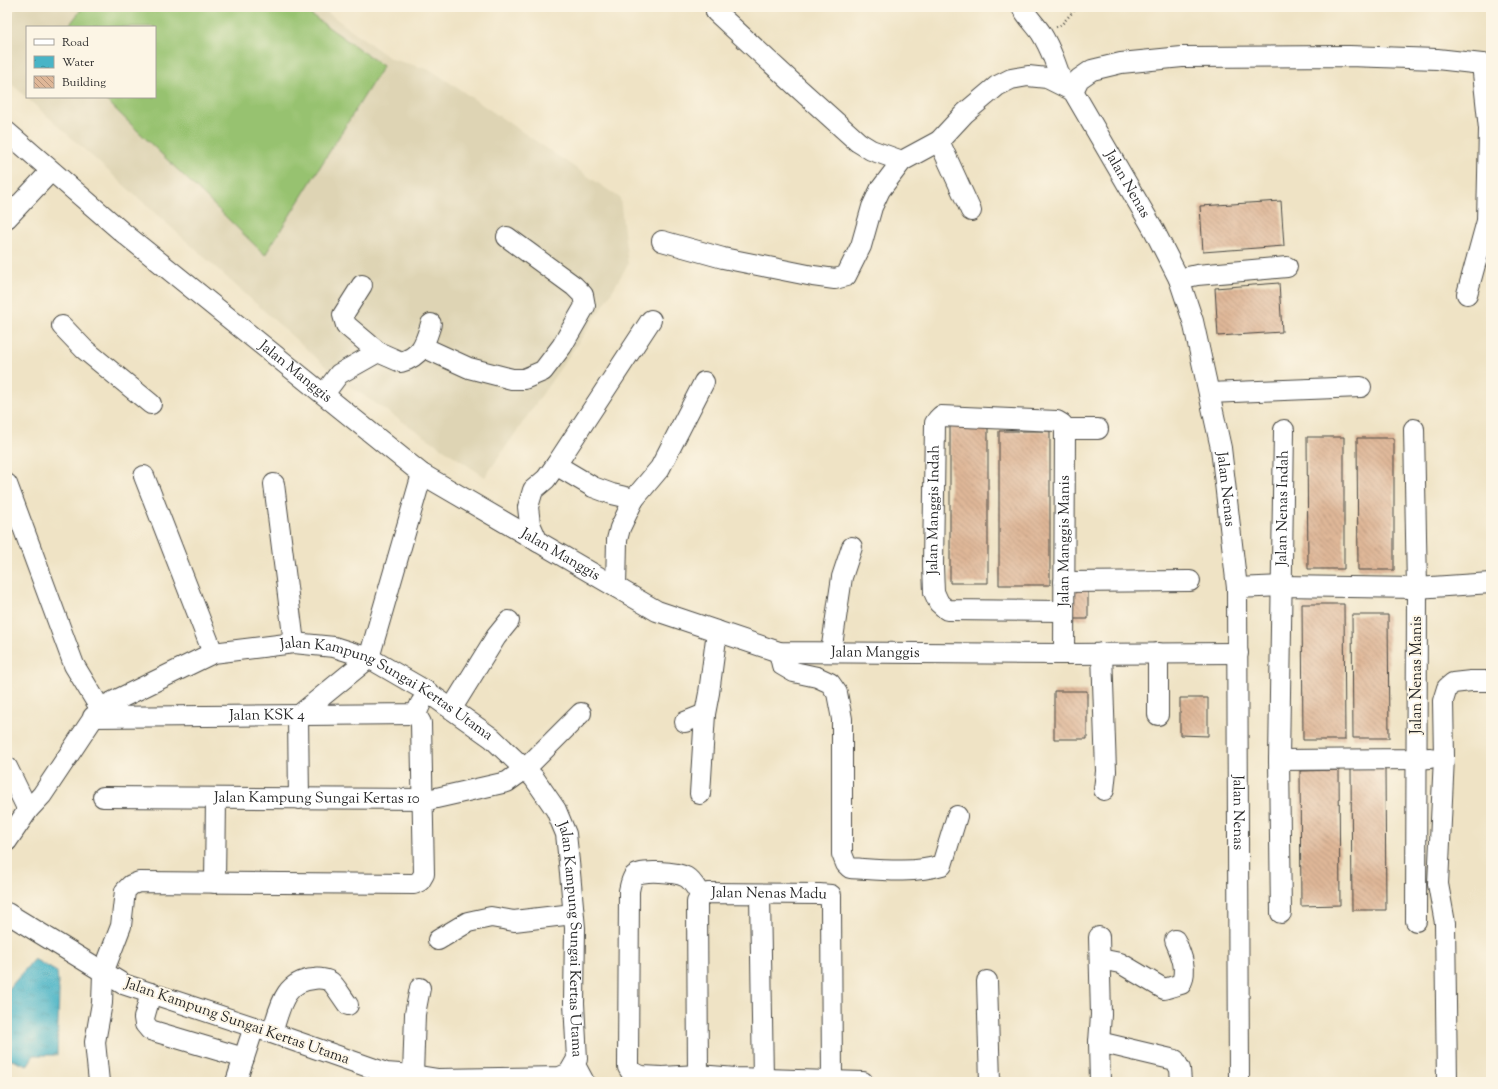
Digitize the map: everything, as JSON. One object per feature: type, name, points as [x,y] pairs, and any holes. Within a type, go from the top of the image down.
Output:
[{"type":"street","name":"Jalan Nenas","points":[[1022,7],[1037,27],[1068,88],[1154,230],[1180,279],[1193,321],[1221,448],[1237,588],[1239,1082]]},
{"type":"street","points":[[716,12],[858,142],[871,150],[902,161]]},
{"type":"street","points":[[662,241],[723,258],[813,276],[835,279],[846,276],[861,246],[872,207],[880,190],[902,161],[939,141],[965,113],[997,86],[1011,80],[1028,76],[1047,78],[1068,88],[1092,70],[1121,63],[1182,57],[1349,56],[1437,59],[1487,64],[1489,129],[1487,220],[1467,294]]},
{"type":"street","name":"Jalan Manggis","points":[[7,132],[121,231],[422,474],[658,611],[779,652],[1064,654],[1238,653]]},
{"type":"street","points":[[939,141],[971,211]]},
{"type":"street","points":[[7,218],[51,171]]},
{"type":"street","points":[[423,347],[469,368],[512,379],[524,379],[543,371],[553,358],[562,346],[585,306],[583,295],[574,286],[507,237]]},
{"type":"street","points":[[1180,279],[1197,275],[1288,267]]},
{"type":"street","points":[[362,285],[343,315],[343,319],[346,325],[378,352],[401,362],[412,358],[423,347],[431,324]]},
{"type":"street","points":[[538,542],[530,524],[528,507],[533,490],[546,479],[556,465],[651,320]]},
{"type":"street","points":[[62,326],[84,349],[151,404]]},
{"type":"street","points":[[324,394],[339,374],[378,352]]},
{"type":"street","points":[[616,587],[617,540],[620,528],[634,499],[660,468],[704,382]]},
{"type":"street","points":[[1209,393],[1361,387]]},
{"type":"street","name":"Jalan Manggis Indah","points":[[1064,611],[947,610],[939,604],[934,592],[933,566],[935,423],[938,419],[942,416],[1057,420],[1065,429]]},
{"type":"street","points":[[1065,429],[1098,429]]},
{"type":"street","name":"Jalan Manggis Manis","points":[[1064,654],[1065,429]]},
{"type":"street","name":"Jalan Nenas Manis","points":[[1414,429],[1417,588],[1416,921]]},
{"type":"street","name":"Jalan Nenas Indah","points":[[1281,913],[1279,760],[1284,430]]},
{"type":"street","points":[[556,465],[593,486],[612,494],[634,499]]},
{"type":"street","points":[[299,799],[298,716],[369,658],[422,474]]},
{"type":"street","points":[[144,476],[213,653]]},
{"type":"street","points":[[7,484],[74,665],[96,712],[42,795],[28,810],[7,841]]},
{"type":"street","points":[[274,484],[294,643]]},
{"type":"street","points":[[831,652],[842,577],[852,547]]},
{"type":"street","points":[[1064,582],[1190,581]]},
{"type":"street","points":[[1237,588],[1281,586],[1417,588],[1491,583]]},
{"type":"street","points":[[452,708],[496,637],[509,620]]},
{"type":"street","points":[[700,794],[705,714],[717,631]]},
{"type":"street","name":"Jalan Kampung Sungai Kertas Utama","points":[[7,912],[124,984],[272,1033],[386,1073],[413,1075],[439,1081],[560,1077],[569,1073],[580,1074],[577,1060],[574,1003],[575,928],[566,834],[556,810],[534,778],[492,738],[452,708],[369,658],[334,647],[294,643],[213,653],[96,712]]},
{"type":"street","points":[[779,652],[782,665],[794,672],[817,677],[830,683],[837,693],[842,719],[842,854],[846,864],[850,868],[904,871],[927,870],[942,865],[957,816]]},
{"type":"street","points":[[1102,653],[1106,771],[1104,790]]},
{"type":"street","points":[[1158,653],[1158,715]]},
{"type":"street","points":[[1447,1082],[1445,923],[1438,884],[1444,757],[1443,701],[1447,688],[1453,683],[1491,681]]},
{"type":"street","points":[[99,1082],[95,1042],[102,1003],[103,972],[120,926],[125,891],[131,885],[139,882],[414,884],[420,881],[424,874],[421,723],[416,714],[426,691]]},
{"type":"street","name":"Jalan KSK 4","points":[[96,712],[298,716],[416,714]]},
{"type":"street","name":"Jalan Kampung Sungai Kertas 10","points":[[103,797],[432,799],[507,782],[524,769],[581,713]]},
{"type":"street","points":[[685,722],[705,714]]},
{"type":"street","points":[[1279,760],[1417,759],[1444,757]]},
{"type":"street","points":[[7,767],[28,810]]},
{"type":"street","points":[[215,883],[216,798]]},
{"type":"street","points":[[701,896],[692,882],[675,873],[642,872],[634,876],[631,881],[629,891],[628,1067],[631,1072],[642,1076],[662,1078],[698,1075],[736,1078],[863,1082]]},
{"type":"street","name":"Jalan Nenas Madu","points":[[698,1075],[697,902],[701,896],[708,893],[819,894],[831,895],[832,1082]]},
{"type":"street","points":[[760,894],[764,1079]]},
{"type":"street","points":[[438,940],[468,922],[491,917],[514,921],[573,914]]},
{"type":"street","points":[[1099,937],[1101,1015],[1099,1042],[1100,1082]]},
{"type":"street","points":[[1100,959],[1120,963],[1164,989],[1181,984],[1185,976],[1182,956],[1175,940]]},
{"type":"street","points":[[272,1033],[285,995],[291,987],[306,979],[319,978],[332,982],[348,1005]]},
{"type":"street","points":[[986,981],[990,1082]]},
{"type":"street","points":[[413,1075],[415,1014],[420,988]]},
{"type":"street","points":[[151,993],[144,1018],[144,1024],[150,1030],[244,1058]]},
{"type":"street","points":[[236,1082],[254,1027]]},
{"type":"street","points":[[1099,1042],[1175,1060],[1180,1069],[1181,1082]]},
{"type":"path","points":[[1037,27],[1040,25],[1052,28],[1062,25],[1076,7]]},
{"type":"shaded area","points":[[18,7],[320,7],[391,59],[431,70],[620,198],[628,264],[604,305],[485,477],[342,381],[27,98],[156,98],[156,26],[26,26],[26,97],[7,80],[7,18]]},
{"type":"green space","points":[[83,7],[300,7],[383,66],[265,255],[104,98],[156,98],[156,26],[69,26]]},
{"type":"water","points":[[34,959],[57,972],[59,991],[57,1055],[34,1055],[27,1066],[7,1058],[7,991]]},
{"type":"building","points":[[1281,201],[1284,246],[1203,252],[1200,206]]},
{"type":"building","points":[[1279,283],[1282,332],[1218,336],[1215,288]]},
{"type":"building","points":[[950,426],[988,426],[988,583],[950,583]]},
{"type":"building","points":[[999,431],[1050,431],[1050,585],[999,585]]},
{"type":"building","points":[[1307,437],[1344,437],[1344,569],[1308,569]]},
{"type":"building","points":[[1357,438],[1394,438],[1394,570],[1358,570]]},
{"type":"building","points":[[1069,590],[1088,590],[1088,619],[1069,619]]},
{"type":"building","points":[[1302,604],[1344,604],[1345,740],[1303,740]]},
{"type":"building","points":[[1352,615],[1388,615],[1389,738],[1353,738]]},
{"type":"building","points":[[1054,691],[1087,691],[1087,739],[1054,739]]},
{"type":"building","points":[[1180,698],[1208,698],[1208,736],[1180,735]]},
{"type":"building","points":[[1385,768],[1386,910],[1352,910],[1351,769]]},
{"type":"building","points":[[1339,770],[1340,905],[1301,906],[1300,771]]}]
